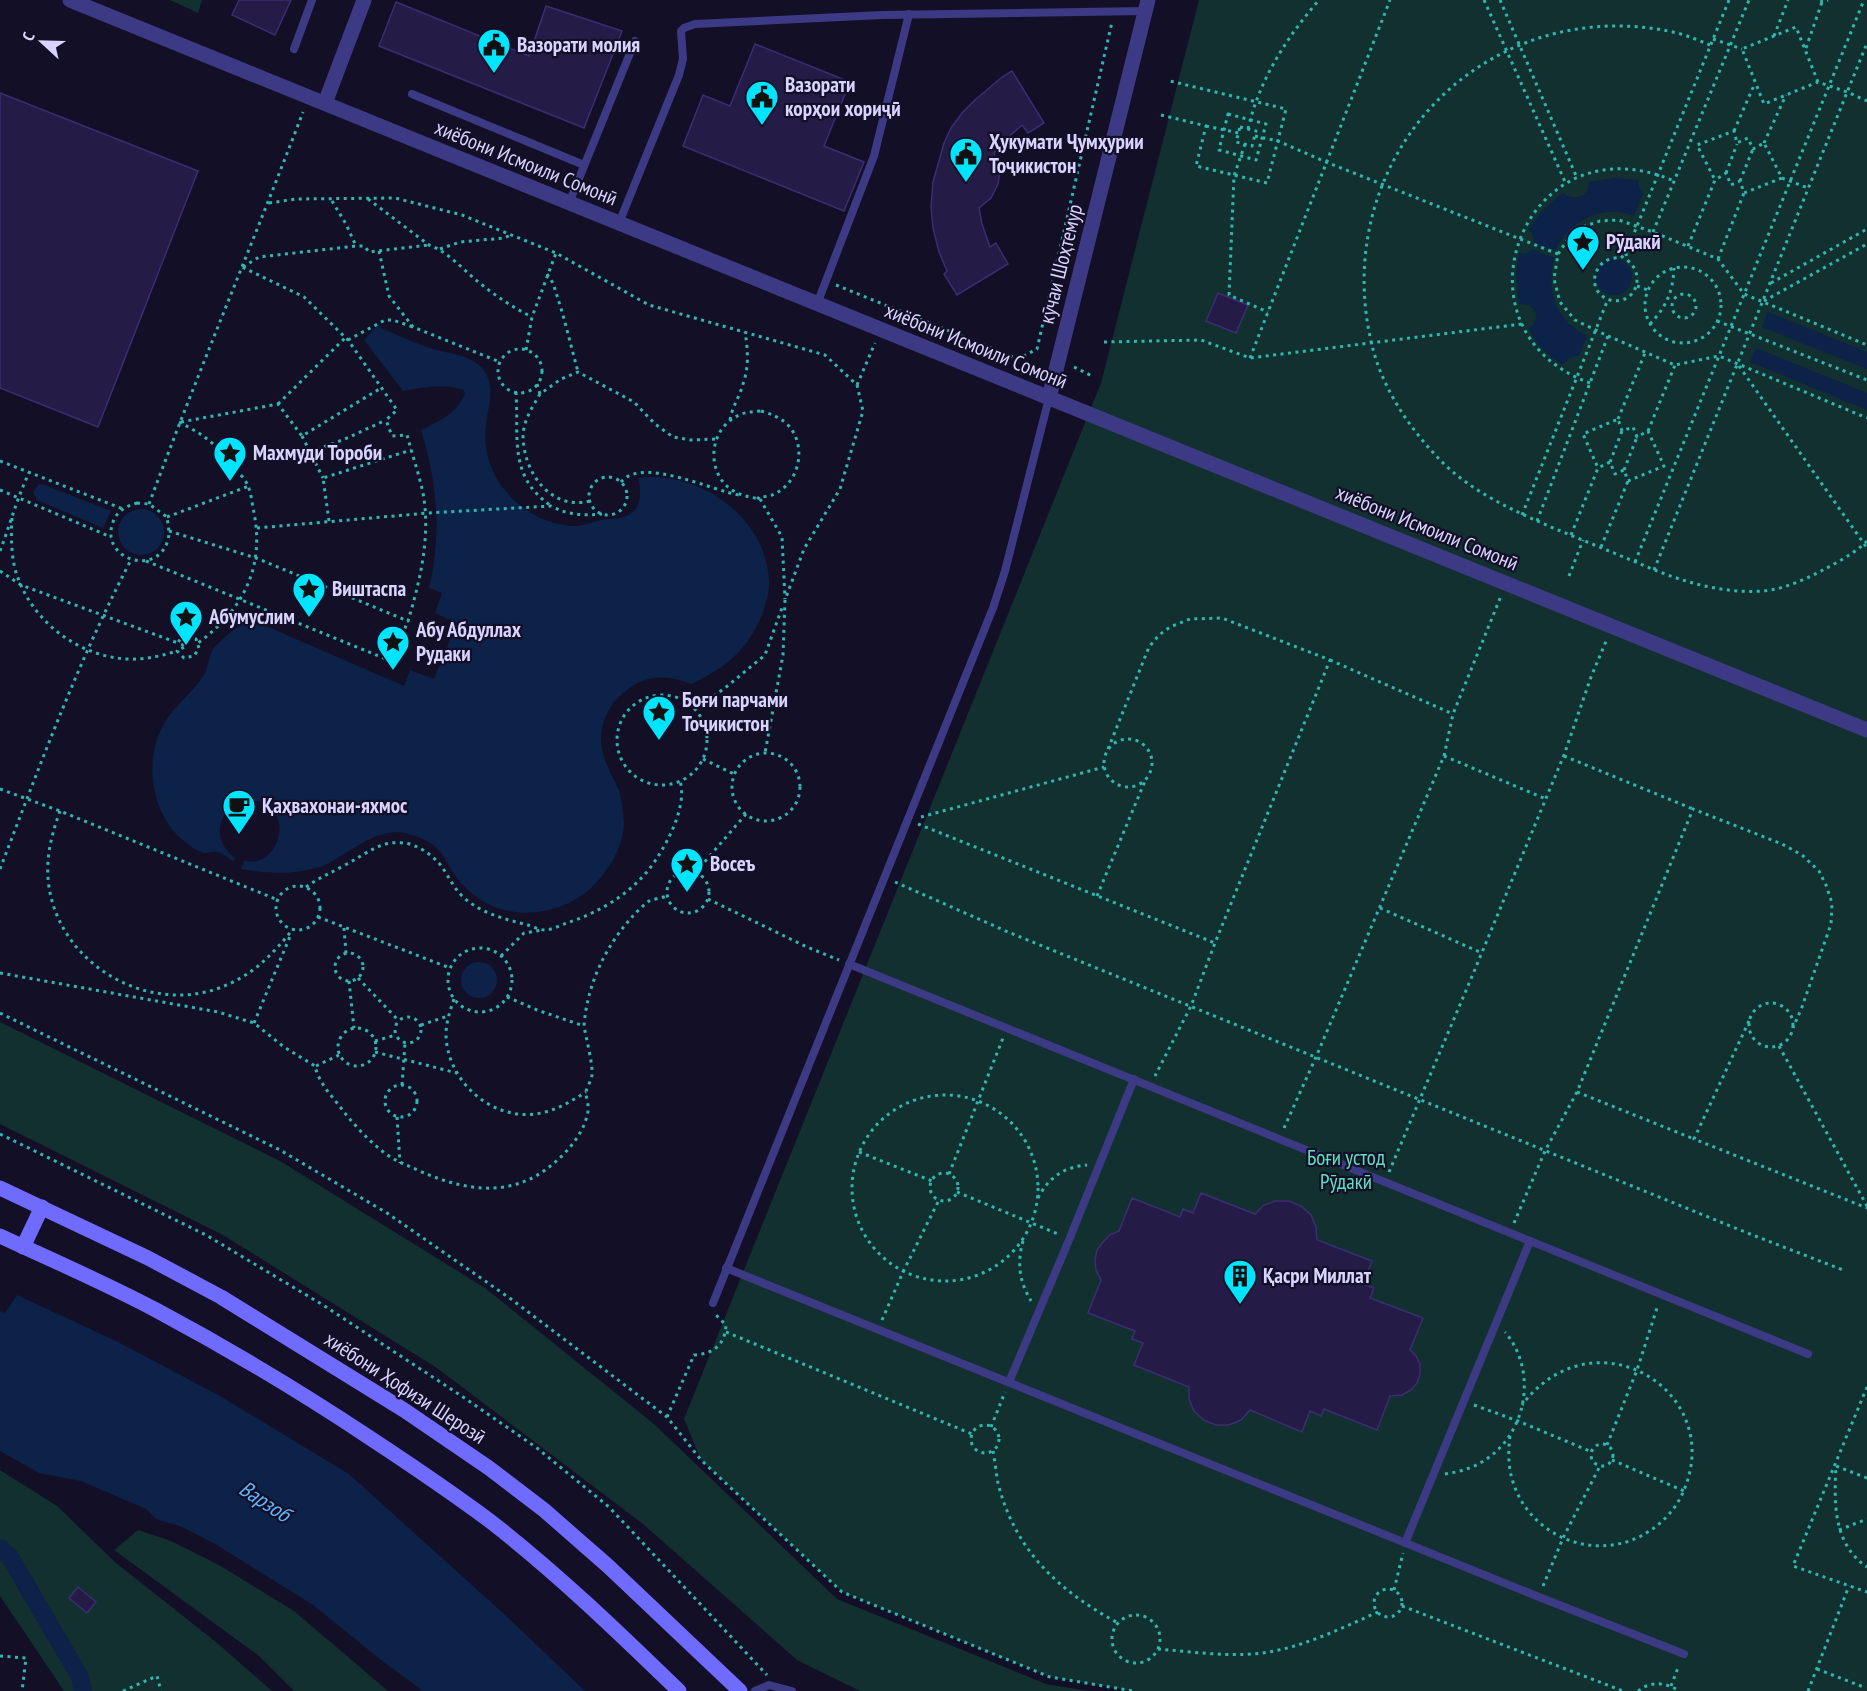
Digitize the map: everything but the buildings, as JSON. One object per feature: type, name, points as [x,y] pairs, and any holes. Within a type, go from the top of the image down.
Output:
[{"type":"main road","name":"хиёбони Ҳофизи Шерозӣ","points":[[0,1188],[148,1258],[221,1297],[404,1410],[520,1491],[570,1532],[740,1691]]},
{"type":"main road","points":[[23,1246],[42,1207]]},
{"type":"main road","points":[[0,1236],[114,1289],[174,1320],[291,1387],[413,1466],[483,1516],[543,1564],[679,1691]]},
{"type":"street","name":"хиёбони Исмоили Сомонӣ","points":[[70,0],[1867,730]]},
{"type":"street","points":[[325,103],[364,0]]},
{"type":"street","name":"кӯчаи Шоҳтемур","points":[[1049,398],[1147,5]]},
{"type":"lane","points":[[294,49],[312,0]]},
{"type":"lane","points":[[619,223],[679,75],[682,58],[680,36],[684,28],[695,24],[909,14],[1114,11],[1147,5]]},
{"type":"lane","points":[[817,304],[874,156],[909,14]]},
{"type":"lane","points":[[569,203],[635,41]]},
{"type":"lane","points":[[412,94],[584,165]]},
{"type":"lane","points":[[713,1303],[999,590],[1049,398]]},
{"type":"lane","points":[[849,964],[1808,1354]]},
{"type":"lane","points":[[1009,1382],[1134,1079]]},
{"type":"lane","points":[[1405,1543],[1530,1241]]},
{"type":"lane","points":[[726,1268],[1684,1654]]},
{"type":"lane","points":[[755,1691],[763,1687],[777,1686],[792,1691]]},
{"type":"path","points":[[1248,129],[1255,102],[1269,73],[1285,45],[1319,0]]},
{"type":"path","points":[[1250,358],[1390,0]]},
{"type":"path","points":[[1484,0],[1566,184]]},
{"type":"path","points":[[1500,0],[1577,178]]},
{"type":"path","points":[[1626,253],[1627,260],[1636,269],[1638,275],[1637,286],[1623,299],[1617,301],[1608,299],[1597,289],[1596,271],[1609,258],[1621,258],[1626,253],[1729,0]]},
{"type":"path","points":[[1653,232],[1749,0]]},
{"type":"path","points":[[1774,36],[1788,0]]},
{"type":"path","points":[[1805,49],[1821,1],[1828,0]]},
{"type":"path","points":[[1635,562],[1864,0]]},
{"type":"path","points":[[826,281],[1018,359],[1037,349],[1114,11]]},
{"type":"path","points":[[1710,45],[1679,33],[1639,26],[1598,26],[1557,32],[1520,44],[1484,62],[1463,77],[1426,112],[1396,155],[1382,183],[1370,223],[1364,269],[1364,293],[1371,343],[1391,394],[1406,420],[1424,443],[1467,483],[1522,515],[1677,579],[1723,589],[1763,591],[1798,583],[1866,545],[1737,364]]},
{"type":"path","points":[[1713,39],[1742,49],[1796,27],[1818,82]]},
{"type":"path","points":[[1654,570],[1867,43]]},
{"type":"path","points":[[1742,49],[1764,104],[1818,82],[1867,101]]},
{"type":"path","points":[[1170,81],[1286,109],[1267,183],[1196,166],[1206,126]]},
{"type":"path","points":[[1688,246],[1715,180],[1726,173],[1737,143],[1734,131],[1755,82]]},
{"type":"path","points":[[1718,259],[1744,193],[1740,181],[1753,149],[1764,142],[1786,95]]},
{"type":"path","points":[[149,504],[179,422],[269,203],[309,97]]},
{"type":"path","points":[[1228,114],[1250,119],[1266,124],[1256,160],[1219,150],[1228,114]]},
{"type":"path","points":[[1161,116],[1239,133]]},
{"type":"path","points":[[1240,127],[1248,129],[1256,131],[1252,146],[1236,142],[1240,127]]},
{"type":"path","points":[[1715,180],[1697,145],[1734,131]]},
{"type":"path","points":[[1255,136],[1278,141],[1558,254]]},
{"type":"path","points":[[1737,143],[1748,138],[1753,149]]},
{"type":"path","points":[[1764,142],[1782,177],[1808,188]]},
{"type":"path","points":[[1245,144],[1234,176],[1229,295],[1268,312]]},
{"type":"path","points":[[1590,384],[1554,365],[1536,347],[1522,324],[1516,308],[1512,273],[1520,238],[1538,207],[1554,192],[1577,178],[1603,170],[1631,168],[1658,174],[1674,181]]},
{"type":"path","points":[[1726,173],[1731,185],[1740,181]]},
{"type":"path","points":[[1744,193],[1782,177]]},
{"type":"path","points":[[269,203],[296,199],[395,198],[462,215],[556,253],[649,305],[825,354],[857,386],[863,411],[840,489],[804,549],[765,655],[695,709]]},
{"type":"path","points":[[368,199],[429,245],[440,249],[512,308],[532,317]]},
{"type":"path","points":[[332,201],[356,246]]},
{"type":"path","points":[[1867,345],[1744,294],[1718,259],[1619,220],[1600,220],[1582,227],[1568,239],[1558,254],[1554,279],[1560,302],[1575,321],[1675,365],[1719,356],[1867,418]]},
{"type":"path","points":[[1770,284],[1867,229]]},
{"type":"path","points":[[440,249],[460,242],[504,238],[511,235]]},
{"type":"path","points":[[1762,302],[1867,244]]},
{"type":"path","points":[[242,267],[259,257],[356,246],[364,246],[369,252],[429,245]]},
{"type":"path","points":[[379,251],[389,296],[413,327]]},
{"type":"path","points":[[526,350],[532,317],[556,253]]},
{"type":"path","points":[[242,267],[303,297],[347,339],[397,410],[386,420],[310,452]]},
{"type":"path","points":[[1650,324],[1669,299],[1674,268]]},
{"type":"path","points":[[1674,268],[1697,270],[1710,279],[1718,292],[1720,308],[1717,321],[1704,336],[1688,343],[1670,341],[1655,332],[1650,324],[1645,309],[1648,290],[1658,277],[1674,268]]},
{"type":"path","points":[[547,274],[559,299],[578,372],[634,402],[655,424],[673,437],[691,440],[716,439]]},
{"type":"path","points":[[1637,286],[1648,290]]},
{"type":"path","points":[[1669,299],[1672,302],[1672,310],[1680,318],[1688,318],[1696,310],[1696,302],[1688,294],[1677,296],[1672,302]]},
{"type":"path","points":[[1522,515],[1608,299]]},
{"type":"path","points":[[179,422],[278,404],[347,339],[386,320],[413,327],[500,362]]},
{"type":"path","points":[[1717,321],[1867,380]]},
{"type":"path","points":[[1104,342],[1200,340],[1250,358],[1522,324]]},
{"type":"path","points":[[857,386],[881,329]]},
{"type":"path","points":[[730,421],[746,370],[748,348],[745,332]]},
{"type":"path","points":[[1537,521],[1608,336]]},
{"type":"path","points":[[514,350],[526,350],[538,358],[541,364],[542,371],[537,384],[531,390],[524,392],[516,392],[505,386],[499,375],[500,362],[514,350]]},
{"type":"path","points":[[1571,535],[1598,468],[1610,462],[1622,431],[1618,419],[1645,352]]},
{"type":"path","points":[[1601,548],[1628,481],[1624,470],[1637,437],[1648,431],[1675,365]]},
{"type":"path","points":[[578,372],[561,379],[540,394],[526,419],[523,436],[525,454],[532,472],[546,492],[555,497],[583,503],[590,501]]},
{"type":"path","points":[[537,384],[540,394]]},
{"type":"path","points":[[302,436],[381,388]]},
{"type":"path","points":[[516,392],[516,438],[526,483],[549,506],[562,512],[582,516],[614,514],[624,506],[627,494],[621,482],[609,477],[598,480],[591,490],[592,507],[602,514]]},
{"type":"path","points":[[278,404],[302,436],[323,478],[329,522]]},
{"type":"path","points":[[744,496],[731,490],[721,480],[715,467],[713,453],[716,439],[723,427],[747,412],[761,411],[775,415],[795,435],[799,449],[799,463],[794,476],[784,487],[772,495],[758,498],[760,499]]},
{"type":"path","points":[[1598,468],[1583,434],[1618,419]]},
{"type":"path","points":[[146,561],[154,558],[165,547],[169,531],[167,517],[149,504],[137,503],[123,509],[113,521],[111,537],[118,551],[131,560],[146,561],[391,661],[408,621],[424,559],[427,513],[407,435],[392,436],[386,420]]},
{"type":"path","points":[[179,422],[200,432],[218,446],[249,486],[258,528],[256,558],[241,599],[216,629],[198,643]]},
{"type":"path","points":[[1622,431],[1633,427],[1637,437]]},
{"type":"path","points":[[1628,481],[1664,466],[1648,431]]},
{"type":"path","points":[[323,478],[411,450]]},
{"type":"path","points":[[0,461],[123,509]]},
{"type":"path","points":[[1610,462],[1615,474],[1624,470]]},
{"type":"path","points":[[0,551],[28,473]]},
{"type":"path","points":[[621,482],[633,473],[661,474],[716,487],[726,493],[760,499],[782,537],[785,600],[783,655],[765,753]]},
{"type":"path","points":[[167,517],[249,486]]},
{"type":"path","points":[[0,490],[111,537]]},
{"type":"path","points":[[258,528],[427,513],[549,506]]},
{"type":"path","points":[[0,571],[21,585],[186,646],[177,651],[127,659],[87,650],[64,637],[50,626],[34,607],[21,585],[12,552],[12,518]]},
{"type":"path","points":[[169,531],[256,558],[408,621]]},
{"type":"path","points":[[1569,576],[1583,540]]},
{"type":"path","points":[[0,869],[102,614],[131,560]]},
{"type":"path","points":[[1279,1138],[1316,1057],[1444,756],[1453,714],[1506,583]]},
{"type":"path","points":[[1146,778],[1138,785],[1127,787],[1117,784],[1108,777],[1104,767],[1104,758],[1149,647],[1170,627],[1190,619],[1222,618],[1330,660],[1453,714]]},
{"type":"path","points":[[1384,1181],[1546,799],[1612,627]]},
{"type":"path","points":[[177,651],[184,658],[198,653],[196,639],[188,636],[180,639],[178,643]]},
{"type":"path","points":[[1150,1086],[1191,1006],[1330,660]]},
{"type":"path","points":[[662,694],[678,697],[695,709],[702,717],[707,732],[707,748],[703,759],[692,775],[680,782],[662,786],[646,783],[633,775],[622,763],[617,748],[617,732],[622,717],[633,704],[646,696],[662,694]]},
{"type":"path","points":[[1097,896],[1151,768],[1151,757],[1146,747],[1137,741],[1127,739],[1116,742],[1108,749]]},
{"type":"path","points":[[765,753],[774,753],[791,763],[797,771],[800,790],[793,808],[778,819],[768,821],[758,820],[746,814],[736,803],[733,793],[735,774],[746,759],[755,754],[765,753]]},
{"type":"path","points":[[1564,755],[1782,844],[1802,855],[1819,871],[1832,903],[1831,924],[1790,1036],[1779,1046],[1771,1048],[1763,1046],[1751,1036],[1748,1028],[1749,1021]]},
{"type":"path","points":[[1444,756],[1546,799]]},
{"type":"path","points":[[703,759],[735,774]]},
{"type":"path","points":[[908,820],[1104,767]]},
{"type":"path","points":[[501,956],[524,933],[545,930],[585,917],[616,900],[640,879],[657,858],[674,827],[684,792],[680,782]]},
{"type":"path","points":[[0,789],[60,811],[278,900]]},
{"type":"path","points":[[1510,1233],[1545,1151],[1577,1092],[1693,808]]},
{"type":"path","points":[[60,811],[51,835],[47,861],[50,888],[57,914],[69,938],[86,958],[107,975],[131,987],[156,994],[183,995],[209,991],[234,982],[257,968],[293,929]]},
{"type":"path","points":[[695,873],[746,814]]},
{"type":"path","points":[[908,820],[1215,943]]},
{"type":"path","points":[[306,887],[318,878],[371,850],[388,843],[406,843],[424,850],[435,860],[460,895],[472,904],[496,917],[545,930]]},
{"type":"path","points":[[686,872],[702,877],[709,891],[708,899],[698,911],[682,913],[670,904],[667,897],[667,887],[671,880],[678,874],[686,872]]},
{"type":"path","points":[[885,878],[1008,932],[1843,1270]]},
{"type":"path","points":[[306,887],[312,891],[320,903],[318,917],[305,929],[286,927],[280,921],[276,907],[278,900],[289,888],[306,887]]},
{"type":"path","points":[[0,973],[218,1011],[254,1023],[284,1047],[315,1066],[318,1078],[367,1138],[400,1163],[444,1182],[466,1187],[489,1188],[525,1183],[541,1175],[566,1154],[579,1134],[588,1110],[586,1092],[592,1074],[584,1026],[595,976],[603,956],[618,933],[649,901],[667,897]]},
{"type":"path","points":[[708,899],[807,947],[849,964]]},
{"type":"path","points":[[1379,908],[1482,953]]},
{"type":"path","points":[[318,917],[450,968]]},
{"type":"path","points":[[344,927],[346,953]]},
{"type":"path","points":[[254,1023],[293,929]]},
{"type":"path","points":[[479,948],[491,950],[501,956],[512,976],[507,997],[499,1006],[488,1011],[475,1012],[463,1008],[454,999],[448,984],[450,968],[457,958],[467,951],[479,948]]},
{"type":"path","points":[[346,953],[357,955],[363,963],[358,978],[349,981],[339,978],[334,968],[338,958],[346,953]]},
{"type":"path","points":[[358,978],[399,1020]]},
{"type":"path","points":[[349,981],[354,1028]]},
{"type":"path","points":[[507,997],[584,1026]]},
{"type":"path","points":[[454,999],[448,1016],[446,1036],[449,1055],[457,1073],[468,1088],[482,1100],[515,1113],[533,1114],[551,1111],[568,1104],[586,1092]]},
{"type":"path","points":[[1694,1139],[1753,1012],[1760,1005],[1770,1003],[1779,1005],[1787,1010],[1792,1019],[1792,1028]]},
{"type":"path","points":[[0,1013],[280,1150],[387,1213],[511,1299],[667,1418],[701,1460],[842,1592],[1050,1677],[1133,1691]]},
{"type":"path","points":[[421,1025],[448,1016]]},
{"type":"path","points":[[411,1017],[418,1021],[421,1025],[421,1033],[417,1041],[409,1044],[398,1039],[395,1027],[399,1020],[411,1017]]},
{"type":"path","points":[[354,1028],[367,1031],[375,1041],[375,1052],[372,1059],[368,1063],[354,1066],[343,1061],[339,1055],[338,1043],[343,1033],[354,1028]]},
{"type":"path","points":[[949,1174],[1007,1028]]},
{"type":"path","points":[[375,1041],[396,1035]]},
{"type":"path","points":[[402,1085],[405,1043]]},
{"type":"path","points":[[1779,1046],[1867,1207]]},
{"type":"path","points":[[375,1052],[457,1073]]},
{"type":"path","points":[[315,1066],[339,1055]]},
{"type":"path","points":[[402,1085],[413,1090],[417,1101],[413,1112],[397,1117],[388,1111],[384,1101],[392,1087],[402,1085]]},
{"type":"path","points":[[1577,1092],[1867,1207]]},
{"type":"path","points":[[936,1095],[964,1096],[978,1101],[1002,1114],[1021,1134],[1028,1146],[1035,1165],[1038,1186],[1031,1223],[1016,1249],[980,1275],[966,1279],[937,1281],[922,1279],[903,1272],[873,1249],[858,1224],[852,1195],[852,1180],[859,1152],[874,1127],[895,1109],[908,1102],[936,1095]]},
{"type":"path","points":[[397,1117],[400,1163]]},
{"type":"path","points":[[0,1134],[206,1235],[333,1312],[537,1448],[609,1507],[777,1686]]},
{"type":"path","points":[[859,1152],[932,1181]]},
{"type":"path","points":[[1037,1199],[1052,1178],[1062,1171],[1074,1166],[1099,1166]]},
{"type":"path","points":[[939,1174],[949,1174],[957,1181],[957,1192],[950,1200],[939,1200],[931,1190],[932,1181],[939,1174]]},
{"type":"path","points":[[957,1192],[1069,1240]]},
{"type":"path","points":[[878,1329],[939,1200]]},
{"type":"path","points":[[1024,1237],[1019,1264],[1020,1278],[1038,1316]]},
{"type":"path","points":[[1607,1445],[1637,1370],[1661,1294]]},
{"type":"path","points":[[667,1418],[694,1354],[704,1354],[714,1350],[722,1342],[726,1325],[714,1312],[713,1303]]},
{"type":"path","points":[[1432,1476],[1469,1468],[1492,1455],[1510,1436],[1518,1421],[1525,1378],[1520,1357],[1510,1338],[1496,1322]]},
{"type":"path","points":[[726,1332],[972,1434]]},
{"type":"path","points":[[1510,1436],[1509,1468],[1520,1499],[1540,1524],[1563,1538],[1596,1546],[1623,1543],[1636,1538],[1659,1524],[1669,1514],[1684,1491],[1690,1470],[1691,1448],[1685,1420],[1671,1396],[1637,1370],[1605,1362],[1573,1366],[1544,1381],[1522,1405]]},
{"type":"path","points":[[991,1427],[1009,1382]]},
{"type":"path","points":[[1867,1387],[1793,1566],[1867,1592]]},
{"type":"path","points":[[1464,1401],[1592,1452]]},
{"type":"path","points":[[993,1451],[986,1452],[976,1449],[973,1445],[972,1434],[979,1426],[991,1427],[999,1438],[993,1451],[998,1483],[1009,1514],[1024,1543],[1043,1569],[1067,1591],[1093,1610],[1118,1623]]},
{"type":"path","points":[[1598,1445],[1607,1445],[1613,1451],[1612,1460],[1607,1465],[1600,1466],[1593,1460],[1592,1452],[1598,1445]]},
{"type":"path","points":[[1612,1460],[1684,1491]]},
{"type":"path","points":[[1539,1597],[1563,1538],[1600,1466]]},
{"type":"path","points":[[1836,1466],[1867,1478]]},
{"type":"path","points":[[1836,1466],[1834,1499],[1839,1530],[1849,1550],[1867,1567]]},
{"type":"path","points":[[1839,1530],[1867,1519]]},
{"type":"path","points":[[1394,1590],[1405,1543]]},
{"type":"path","points":[[1808,1691],[1849,1586]]},
{"type":"path","points":[[1383,1590],[1394,1590],[1400,1597],[1402,1606],[1400,1611],[1392,1616],[1382,1615],[1375,1607],[1376,1597],[1383,1590]]},
{"type":"path","points":[[1402,1606],[1623,1691]]},
{"type":"path","points":[[1158,1649],[1238,1654],[1267,1652],[1316,1640],[1378,1612]]},
{"type":"path","points":[[1136,1615],[1145,1616],[1154,1622],[1159,1630],[1160,1640],[1158,1649],[1152,1657],[1143,1662],[1123,1659],[1116,1652],[1113,1642],[1113,1632],[1118,1623],[1126,1617],[1136,1615]]},
{"type":"path","points":[[1671,1686],[1684,1654]]},
{"type":"path","points":[[0,1656],[26,1658],[22,1691]]},
{"type":"path","points":[[1817,1669],[1866,1688]]},
{"type":"path","points":[[123,1691],[157,1676],[161,1691]]},
{"type":"path","points":[[1638,1691],[1650,1684],[1660,1683],[1680,1691]]},
{"type":"green space","points":[[170,0],[202,0],[198,13]]},
{"type":"green space","name":"Боғи устод Рӯдакӣ","points":[[1199,0],[1867,0],[1867,1691],[1133,1691],[1050,1677],[842,1592],[701,1460],[684,1419],[1101,383]]},
{"type":"green space","points":[[0,1022],[280,1161],[485,1288],[654,1424],[837,1599],[1046,1684],[1089,1691],[860,1691],[797,1660],[643,1524],[437,1368],[223,1235],[0,1124]]},
{"type":"green space","points":[[0,1470],[57,1506],[116,1563],[216,1642],[272,1691],[64,1691],[0,1596]]},
{"type":"green space","points":[[138,1530],[171,1541],[219,1565],[294,1611],[388,1691],[294,1691],[259,1656],[114,1550]]},
{"type":"water","points":[[1614,178],[1639,180],[1639,187],[1643,194],[1634,216],[1610,212],[1588,217],[1569,231],[1555,251],[1535,243],[1532,233],[1528,230],[1558,197],[1563,193],[1572,197],[1580,196],[1586,191],[1589,182]]},
{"type":"water","points":[[1532,249],[1554,258],[1551,282],[1556,304],[1568,322],[1587,336],[1579,356],[1569,358],[1563,365],[1543,349],[1528,328],[1535,321],[1535,311],[1529,305],[1519,304],[1516,274],[1519,253],[1526,254]]},
{"type":"water","points":[[1614,259],[1627,264],[1632,277],[1627,290],[1614,295],[1601,290],[1596,277],[1601,264]]},
{"type":"water","points":[[1768,312],[1867,352],[1867,369],[1762,327]]},
{"type":"water","points":[[377,326],[427,347],[470,359],[482,368],[487,375],[490,389],[486,425],[489,462],[507,493],[520,506],[536,516],[553,523],[571,526],[627,516],[637,507],[639,501],[638,478],[661,477],[683,481],[725,502],[756,536],[765,557],[769,584],[765,606],[756,628],[734,657],[714,672],[691,684],[676,679],[661,678],[638,683],[623,693],[611,707],[603,724],[601,743],[606,763],[621,798],[624,822],[622,839],[607,870],[596,883],[567,904],[550,910],[514,912],[497,908],[481,900],[458,880],[444,856],[431,844],[409,834],[397,832],[374,837],[332,861],[312,869],[282,873],[241,869],[244,861],[257,861],[268,855],[275,845],[279,834],[279,821],[274,811],[264,803],[249,801],[228,810],[221,823],[220,836],[225,848],[235,858],[234,862],[218,852],[204,853],[186,843],[164,817],[158,802],[152,770],[157,738],[172,712],[202,678],[213,649],[244,621],[250,619],[404,686],[410,670],[434,679],[457,623],[435,613],[442,593],[429,588],[435,548],[436,508],[431,469],[421,430],[453,411],[465,393],[456,388],[440,386],[403,391],[364,340]]},
{"type":"water","points":[[1756,348],[1867,393],[1867,410],[1750,362]]},
{"type":"water","points":[[42,484],[111,511],[103,528],[37,500],[33,492],[38,485]]},
{"type":"water","points":[[141,509],[157,516],[164,532],[157,548],[141,555],[125,548],[118,532],[125,516]]},
{"type":"water","points":[[479,962],[492,967],[497,980],[492,993],[479,998],[466,993],[461,980],[466,967]]},
{"type":"water","name":"Варзоб","points":[[17,1295],[120,1343],[220,1396],[349,1474],[585,1691],[423,1691],[313,1605],[215,1544],[182,1527],[156,1519],[146,1509],[81,1481],[39,1473],[0,1451],[0,1311],[5,1313]]},
{"type":"waterway","points":[[0,1548],[10,1557],[80,1677],[83,1691]]},
{"type":"place","name":"Вазорати молия","points":[[494,74]]},
{"type":"place","name":"Вазорати корҳои хориҷӣ","points":[[762,126]]},
{"type":"place","name":"Ҳукумати Ҷумҳурии Тоҷикистон","points":[[966,183]]},
{"type":"place","name":"Рӯдакӣ","points":[[1583,271]]},
{"type":"place","name":"Махмуди Тороби","points":[[230,482]]},
{"type":"place","name":"Виштаспа","points":[[309,618]]},
{"type":"place","name":"Абумуслим","points":[[186,646]]},
{"type":"place","name":"Абу Абдуллах Рудаки","points":[[393,671]]},
{"type":"place","name":"Боғи парчами Тоҷикистон","points":[[659,741]]},
{"type":"place","name":"Қаҳвахонаи-яхмос","points":[[239,835]]},
{"type":"place","name":"Восеъ","points":[[687,893]]},
{"type":"place","name":"Қасри Миллат","points":[[1240,1305]]}]
